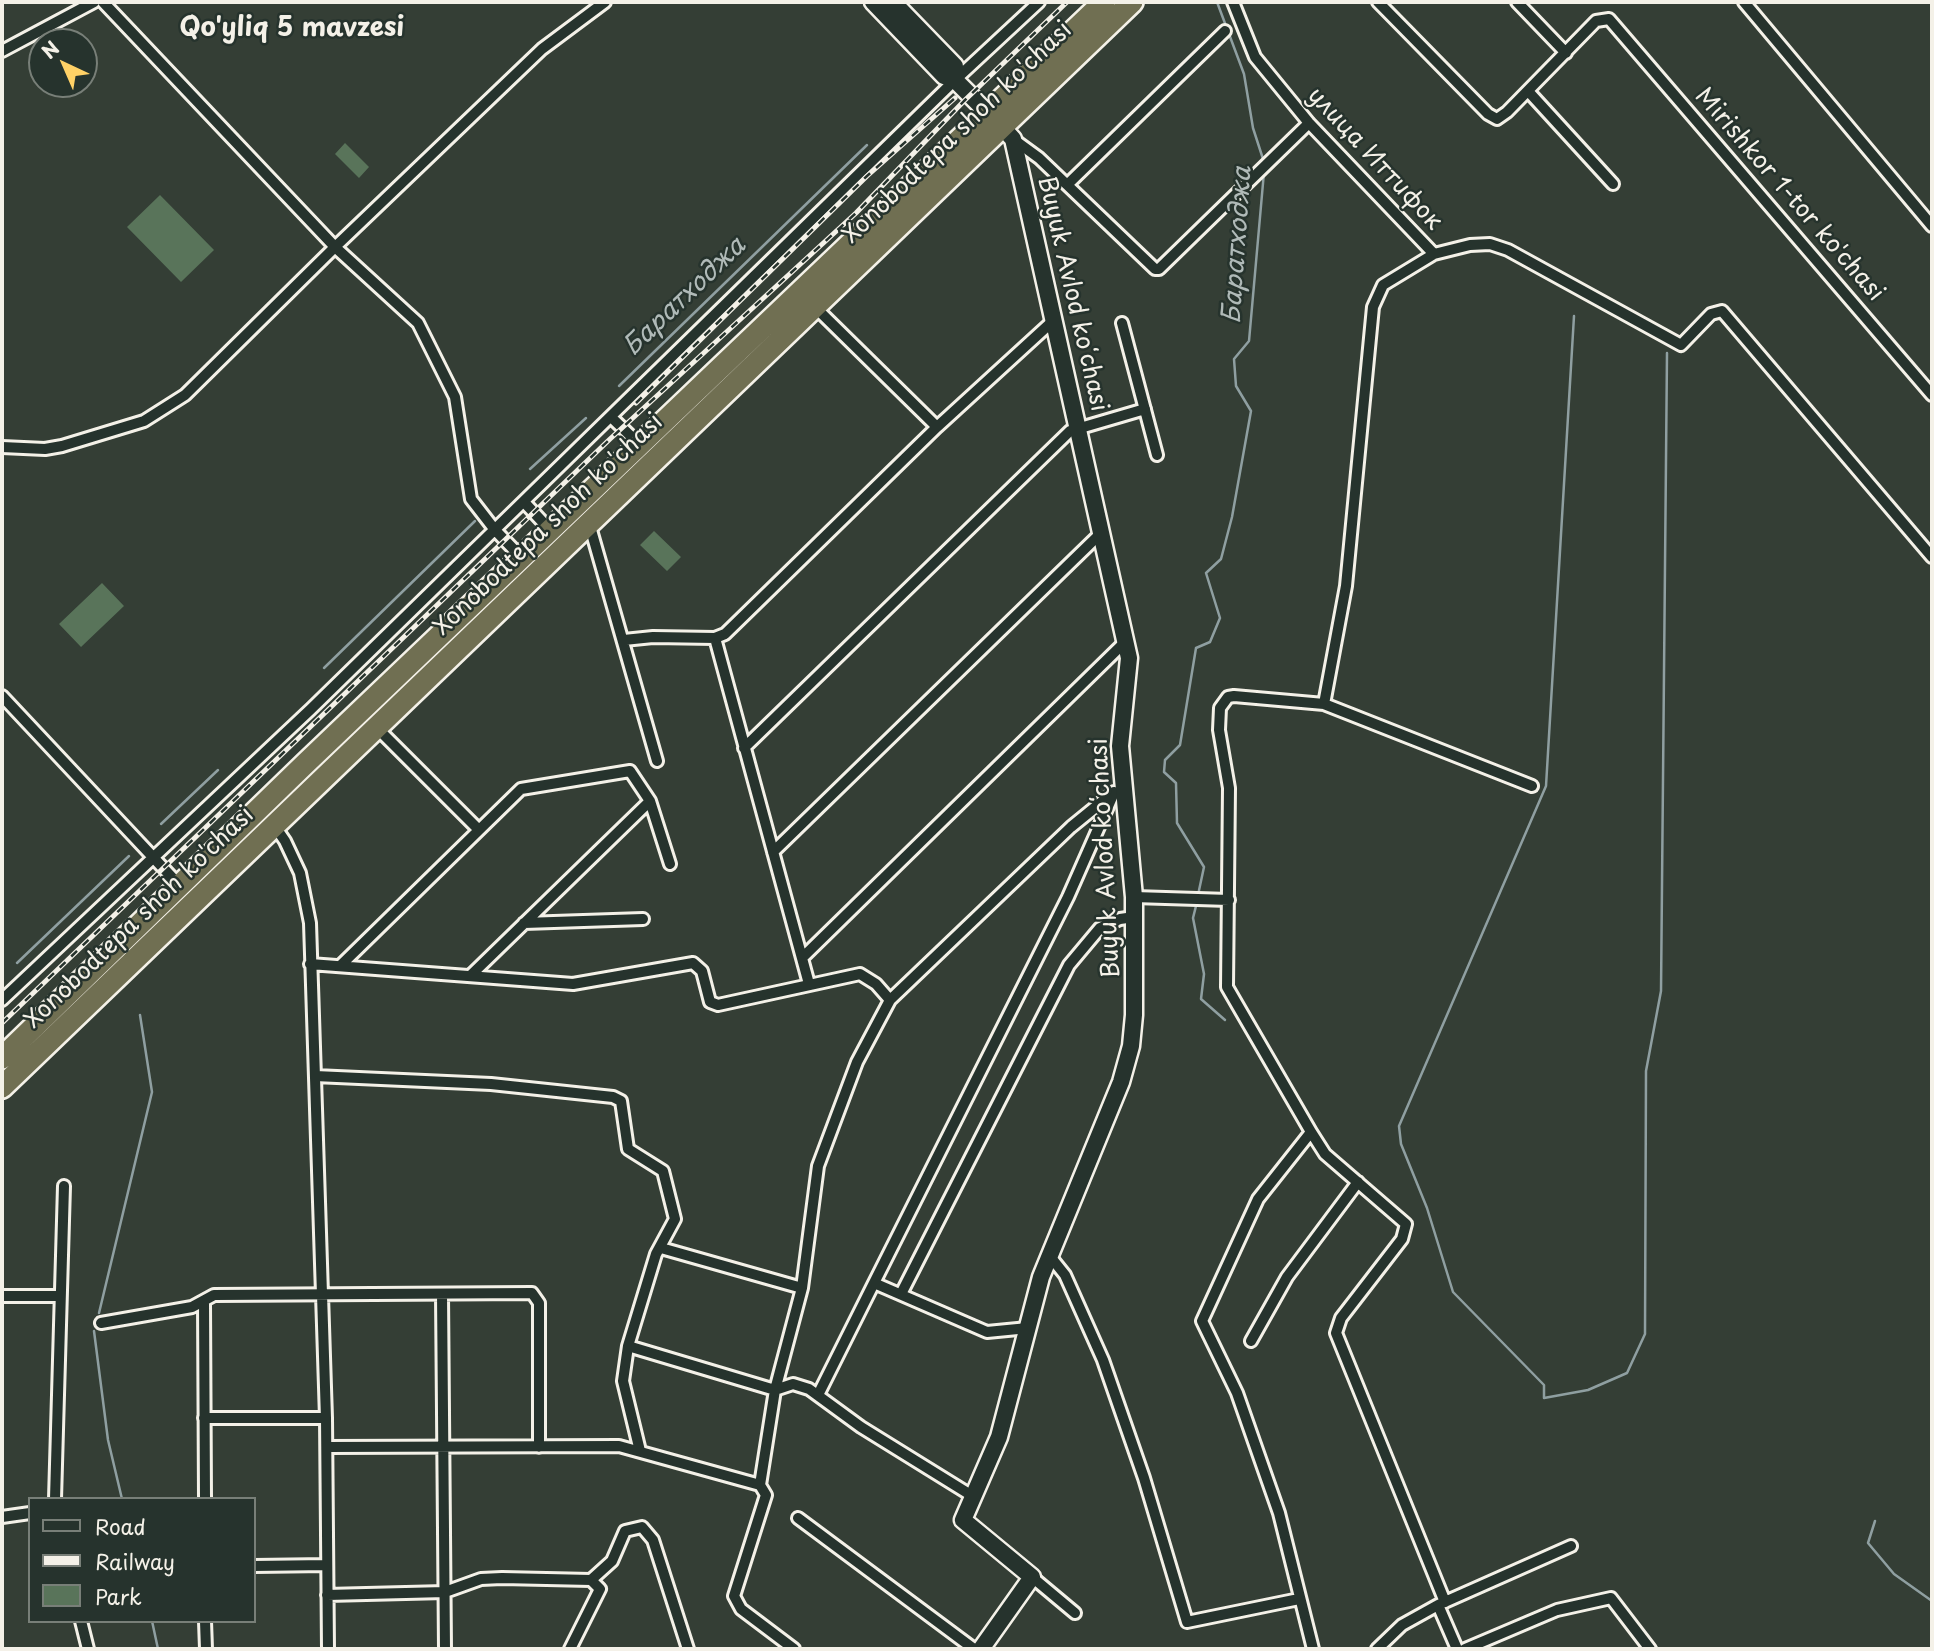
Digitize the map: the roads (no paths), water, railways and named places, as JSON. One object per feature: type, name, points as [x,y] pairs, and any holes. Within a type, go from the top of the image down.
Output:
[{"type":"highway","name":"Xonobodtepa shoh ko'chasi","points":[[2,1059],[25,1050],[274,825],[589,523],[714,390],[1001,126],[1104,2]]},
{"type":"highway","name":"Xonobodtepa shoh ko'chasi","points":[[2,1087],[25,1050],[181,887],[306,763],[641,446],[815,307],[1132,2]]},
{"type":"street","points":[[2,51],[94,2]]},
{"type":"street","points":[[103,2],[335,247],[418,323],[455,397],[471,499],[495,530],[523,559]]},
{"type":"street","points":[[2,447],[45,449],[62,446],[144,421],[185,395],[335,247],[542,50],[605,2]]},
{"type":"street","points":[[873,2],[944,76],[955,79],[1001,126],[1068,184],[1155,269],[1163,266],[1309,123]]},
{"type":"street","points":[[893,2],[955,66],[955,79]]},
{"type":"street","points":[[2,1000],[495,530],[955,79],[1039,2]]},
{"type":"street","name":"улица Иттифок","points":[[1233,2],[1255,57],[1309,123],[1434,254],[1470,245],[1489,244],[1508,250],[1681,345],[1715,311],[1727,314],[1932,558]]},
{"type":"street","points":[[1378,2],[1492,117],[1502,117],[1566,53],[1517,2]]},
{"type":"street","points":[[1744,2],[1932,226]]},
{"type":"street","name":"Mirishkor 1-tor ko'chasi","points":[[1566,53],[1596,21],[1603,18],[1614,23],[1932,395]]},
{"type":"street","points":[[1068,184],[1225,31]]},
{"type":"street","points":[[1528,92],[1613,184]]},
{"type":"street","name":"Buyuk Avlod koʻchasi","points":[[1001,126],[1054,320],[1129,658],[1118,786],[1134,897],[1135,1015],[1127,1064],[1049,1255],[999,1437],[963,1520],[1032,1577]]},
{"type":"street","points":[[1324,704],[1346,586],[1373,307],[1382,285],[1434,254]]},
{"type":"street","points":[[815,307],[937,427]]},
{"type":"street","points":[[624,640],[653,637],[715,638],[725,634],[937,427],[1054,320]]},
{"type":"street","points":[[1122,323],[1157,455]]},
{"type":"street","points":[[744,748],[1070,431],[1145,409]]},
{"type":"street","points":[[611,417],[641,446]]},
{"type":"street","points":[[524,502],[551,531]]},
{"type":"street","points":[[589,523],[657,761]]},
{"type":"street","points":[[773,852],[1100,534]]},
{"type":"street","points":[[715,638],[809,984]]},
{"type":"street","points":[[802,958],[1125,642]]},
{"type":"street","points":[[2,696],[181,887]]},
{"type":"street","points":[[1457,1649],[1442,1603],[1441,1588],[1336,1333],[1341,1318],[1405,1232],[1402,1219],[1325,1154],[1227,987],[1229,788],[1219,730],[1223,702],[1234,696],[1324,704],[1532,786]]},
{"type":"street","points":[[376,727],[479,830]]},
{"type":"street","points":[[340,966],[521,789],[630,771],[650,801],[670,864]]},
{"type":"street","points":[[794,1649],[741,1609],[734,1596],[766,1495],[760,1485],[775,1390],[802,1288],[818,1166],[857,1062],[890,1000],[1071,827],[1118,786]]},
{"type":"street","points":[[818,1395],[1069,897],[1118,786]]},
{"type":"street","points":[[470,976],[650,801]]},
{"type":"street","points":[[274,825],[285,841],[307,894],[323,1294],[328,1649]]},
{"type":"street","points":[[1134,897],[1229,900]]},
{"type":"street","points":[[901,1294],[1069,965],[1100,928],[1120,919],[1134,917]]},
{"type":"street","points":[[524,923],[643,919]]},
{"type":"street","points":[[310,964],[573,984],[692,963],[702,971],[710,1002],[718,1005],[789,992],[809,984],[860,974],[872,979],[890,1000]]},
{"type":"street","points":[[316,1076],[491,1084],[614,1097],[624,1107],[631,1153],[663,1171],[675,1219],[656,1254],[628,1346],[623,1381],[640,1451]]},
{"type":"street","points":[[1311,1132],[1258,1199],[1202,1321],[1237,1392],[1279,1513],[1313,1649]]},
{"type":"street","points":[[1251,1341],[1287,1277],[1358,1182]]},
{"type":"street","points":[[55,1497],[64,1186]]},
{"type":"street","points":[[661,1248],[802,1288]]},
{"type":"street","points":[[1049,1255],[1065,1275],[1103,1360],[1144,1478],[1186,1622],[1299,1599]]},
{"type":"street","points":[[874,1283],[987,1332],[1028,1328]]},
{"type":"street","points":[[101,1322],[192,1307],[214,1296],[532,1293],[537,1298],[539,1447]]},
{"type":"street","points":[[442,1294],[445,1649]]},
{"type":"street","points":[[2,1296],[60,1296]]},
{"type":"street","points":[[204,1302],[205,1497]]},
{"type":"street","points":[[628,1346],[775,1390],[793,1384],[818,1395],[861,1427],[974,1497]]},
{"type":"street","points":[[204,1419],[326,1418]]},
{"type":"street","points":[[327,1447],[618,1446],[760,1485]]},
{"type":"street","points":[[2,1517],[28,1513]]},
{"type":"street","points":[[798,1518],[974,1649]]},
{"type":"street","points":[[327,1595],[445,1592],[481,1579],[591,1580],[612,1561],[625,1531],[642,1527],[653,1540],[688,1649]]},
{"type":"street","points":[[1377,1649],[1402,1625],[1442,1603],[1571,1546]]},
{"type":"street","points":[[256,1566],[327,1565]]},
{"type":"street","points":[[981,1649],[1032,1577],[1075,1614]]},
{"type":"street","points":[[570,1649],[600,1589],[591,1580]]},
{"type":"street","points":[[1465,1649],[1557,1610],[1611,1598],[1650,1649]]},
{"type":"street","points":[[82,1623],[88,1649]]},
{"type":"street","points":[[205,1623],[205,1649]]},
{"type":"waterway","name":"Баратходжа","points":[[1217,2],[1244,74],[1253,128],[1264,162]]},
{"type":"waterway","name":"Баратходжа","points":[[619,386],[867,145]]},
{"type":"waterway","name":"Баратходжа","points":[[1198,895],[1204,867],[1177,823],[1176,783],[1164,772],[1165,760],[1180,745],[1196,648],[1210,642],[1220,618],[1206,573],[1221,559],[1232,517],[1251,411],[1236,386],[1234,359],[1249,341],[1264,172]]},
{"type":"waterway","points":[[1574,316],[1546,786],[1399,1126],[1401,1144],[1427,1208],[1453,1292],[1544,1385],[1544,1398],[1588,1390],[1627,1373],[1645,1334],[1646,1071],[1661,991],[1667,353]]},
{"type":"waterway","name":"Баратходжа","points":[[530,469],[586,418]]},
{"type":"waterway","name":"Баратходжа","points":[[324,668],[475,521]]},
{"type":"waterway","name":"Баратходжа","points":[[161,824],[218,770]]},
{"type":"waterway","name":"Баратходжа","points":[[17,963],[129,856]]},
{"type":"waterway","name":"Баратходжа","points":[[1197,902],[1193,918],[1204,974],[1201,999],[1225,1020]]},
{"type":"waterway","points":[[99,1313],[152,1092],[140,1015]]},
{"type":"waterway","points":[[94,1331],[108,1440],[122,1497]]},
{"type":"waterway","points":[[1875,1521],[1868,1543],[1894,1574],[1932,1601]]},
{"type":"waterway","points":[[152,1623],[158,1649]]},
{"type":"railway","points":[[2,1023],[610,439],[856,213],[964,101],[1067,2]]},
{"type":"railway","points":[[636,403],[867,176],[955,98]]},
{"type":"district","name":"Qo'yliq 5 mavzesi","points":[[292,29]]}]
